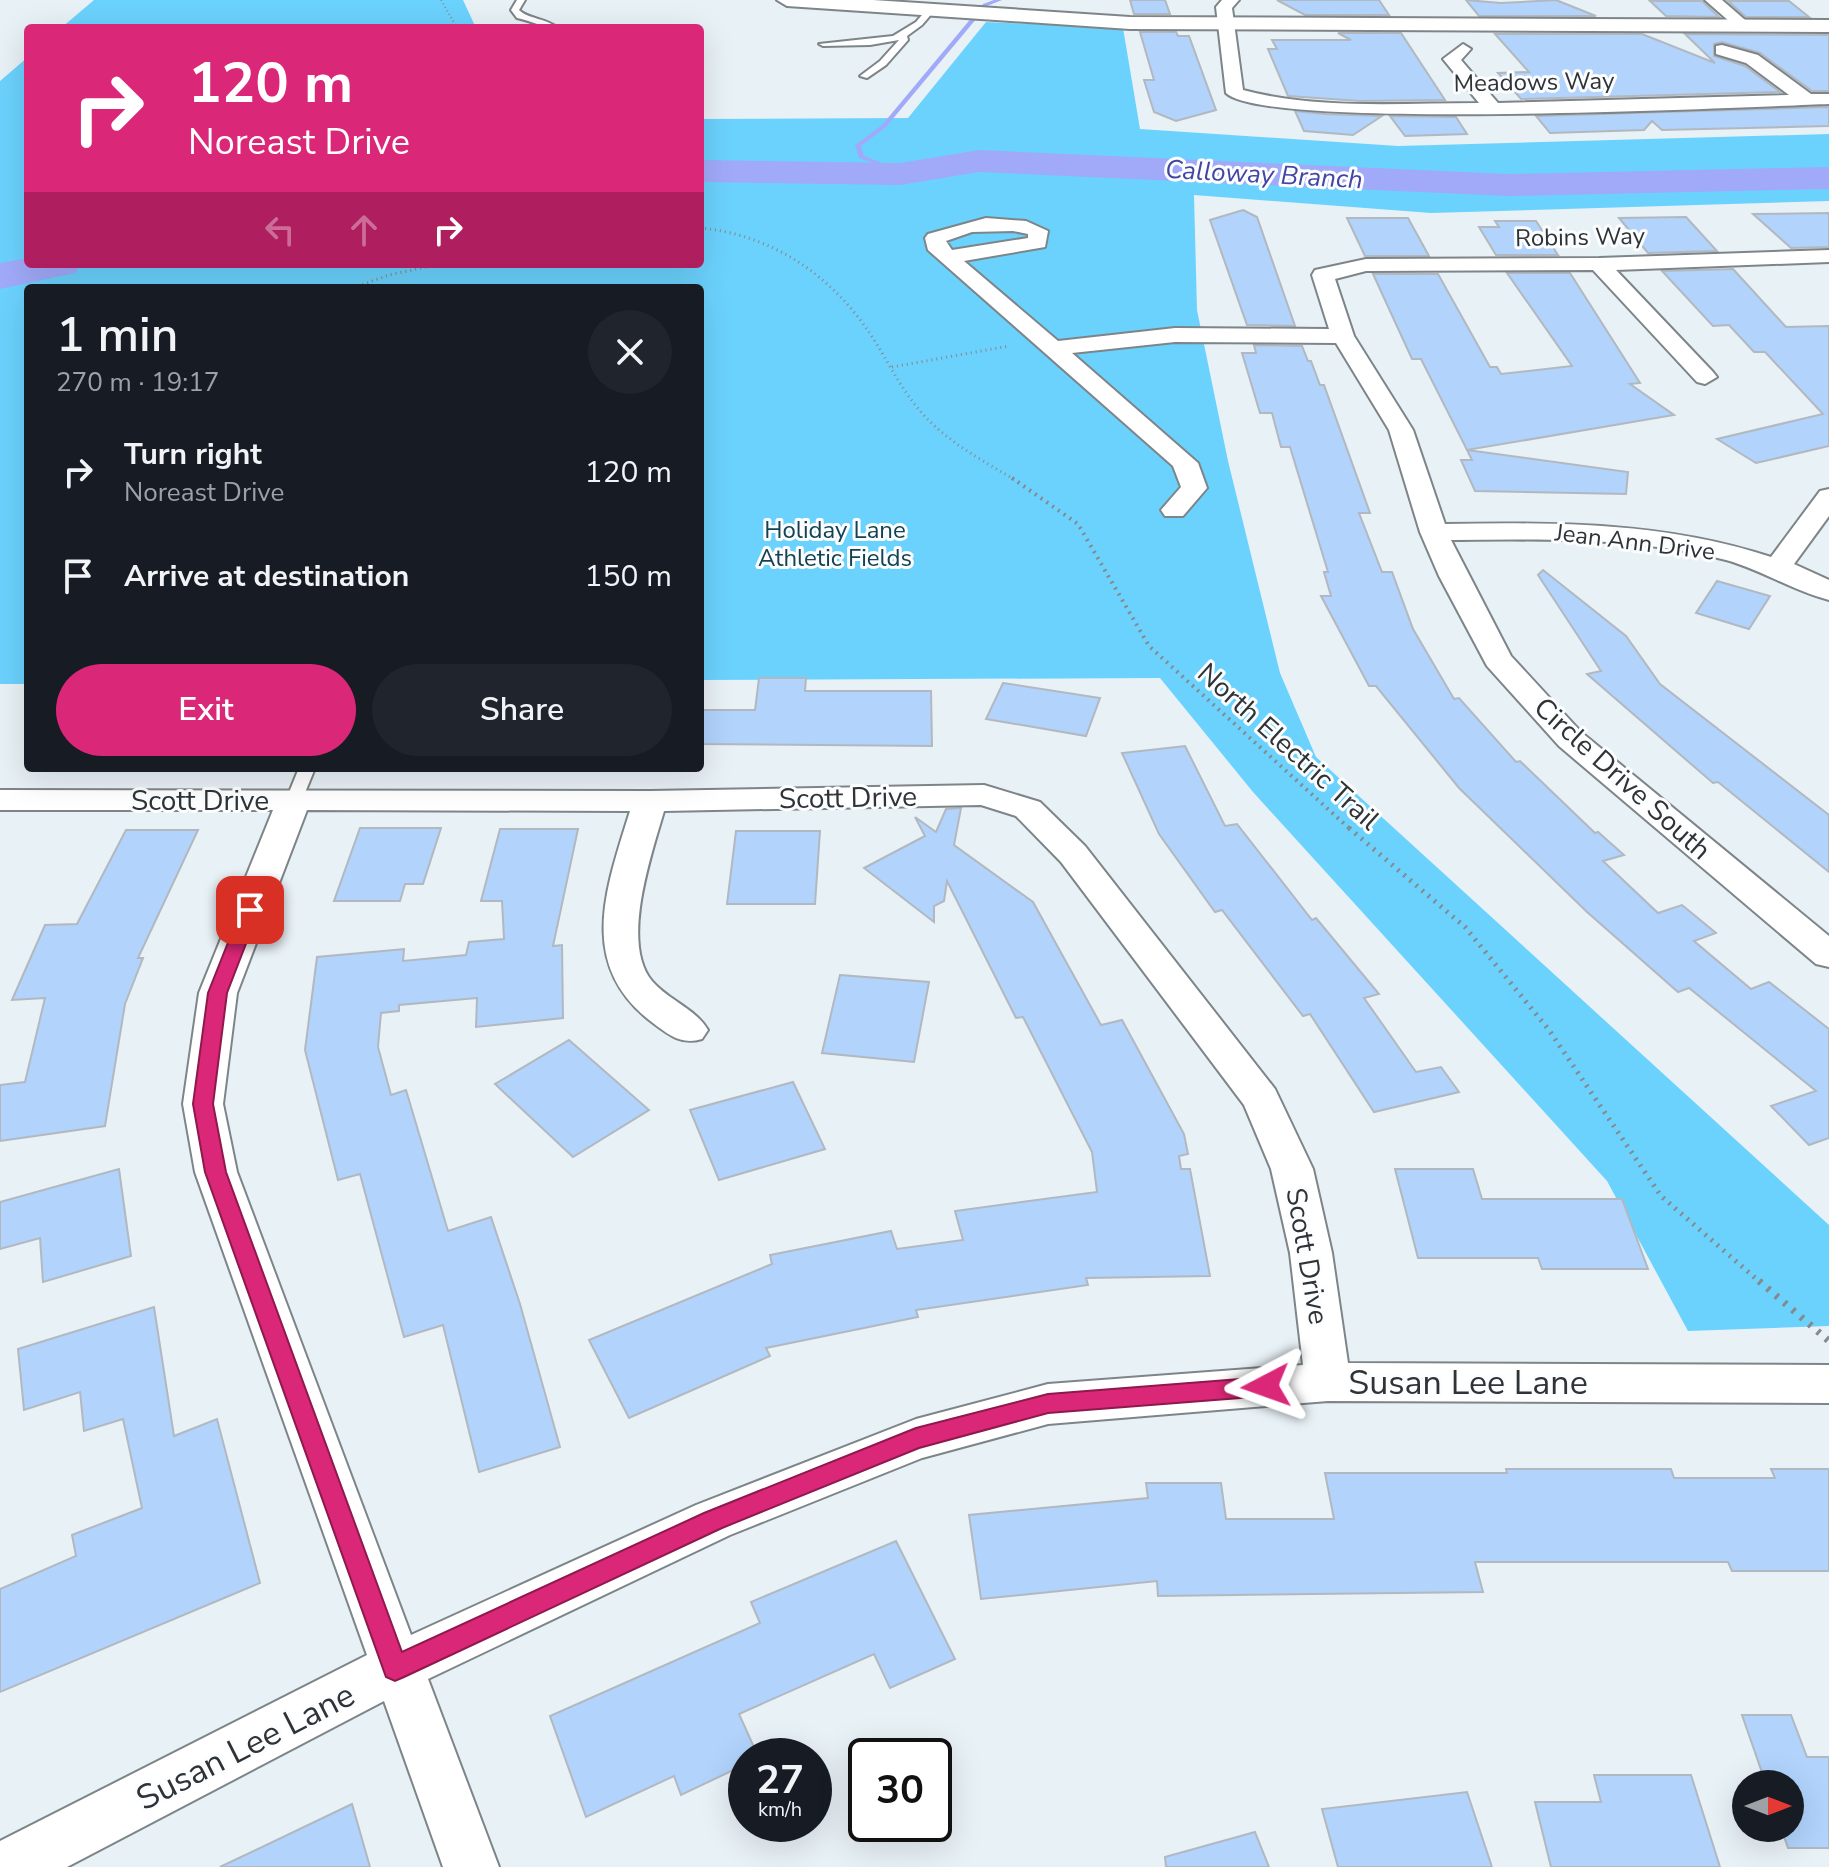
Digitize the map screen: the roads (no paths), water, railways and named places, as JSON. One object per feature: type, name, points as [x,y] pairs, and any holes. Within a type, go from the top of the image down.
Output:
[{"type":"street","points":[[787,0],[1130,23],[1829,26]]},
{"type":"street","points":[[1227,24],[1224,7],[1231,0]]},
{"type":"street","points":[[1713,0],[1744,26]]},
{"type":"street","name":"Meadows Way","points":[[1227,24],[1235,93],[1240,98],[1343,108],[1829,99]]},
{"type":"street","points":[[1463,49],[1451,59],[1492,107]]},
{"type":"street","points":[[1722,50],[1752,59],[1807,100]]},
{"type":"street","name":"Robins Way","points":[[1331,270],[1366,265],[1599,264],[1829,256]]},
{"type":"street","points":[[948,257],[1185,463],[1194,488],[1174,510]]},
{"type":"street","points":[[1599,264],[1705,377]]},
{"type":"street","name":"Circle Drive South","points":[[1331,270],[1323,275],[1343,336],[1401,430],[1434,532],[1453,576],[1498,660],[1570,739],[1829,955]]},
{"type":"street","points":[[1051,344],[1219,334],[1343,336]]},
{"type":"street","points":[[1776,569],[1829,497]]},
{"type":"street","name":"Jean Ann Drive","points":[[1434,532],[1543,531],[1641,538],[1729,554],[1829,591]]},
{"type":"street","points":[[300,784],[218,993],[203,1104],[216,1172],[395,1668],[471,1867]]},
{"type":"street","name":"Scott Drive","points":[[0,800],[300,784],[650,801],[984,795],[1028,809],[1073,854],[1261,1099],[1292,1169],[1311,1253],[1328,1382]]},
{"type":"street","points":[[650,801],[625,893],[622,942],[627,970],[650,1003],[689,1030]]},
{"type":"street","name":"Susan Lee Lane","points":[[9,1867],[395,1668],[713,1520],[916,1439],[1048,1404],[1328,1382],[1829,1384]]},
{"type":"lane","points":[[521,0],[515,10],[520,16],[548,24]]},
{"type":"lane","points":[[864,76],[883,63],[918,28],[930,11]]},
{"type":"lane","points":[[823,44],[905,38]]},
{"type":"waterway","points":[[881,173],[890,167],[861,157],[858,145],[884,126],[985,5],[999,0]]},
{"type":"waterway","name":"Calloway Branch","points":[[704,171],[900,174],[979,161],[1508,185],[1829,178]]},
{"type":"waterway","name":"Calloway Branch","points":[[0,276],[40,268]]},
{"type":"park label","name":"Holiday Lane Athletic Fields","points":[[835,544]]}]
